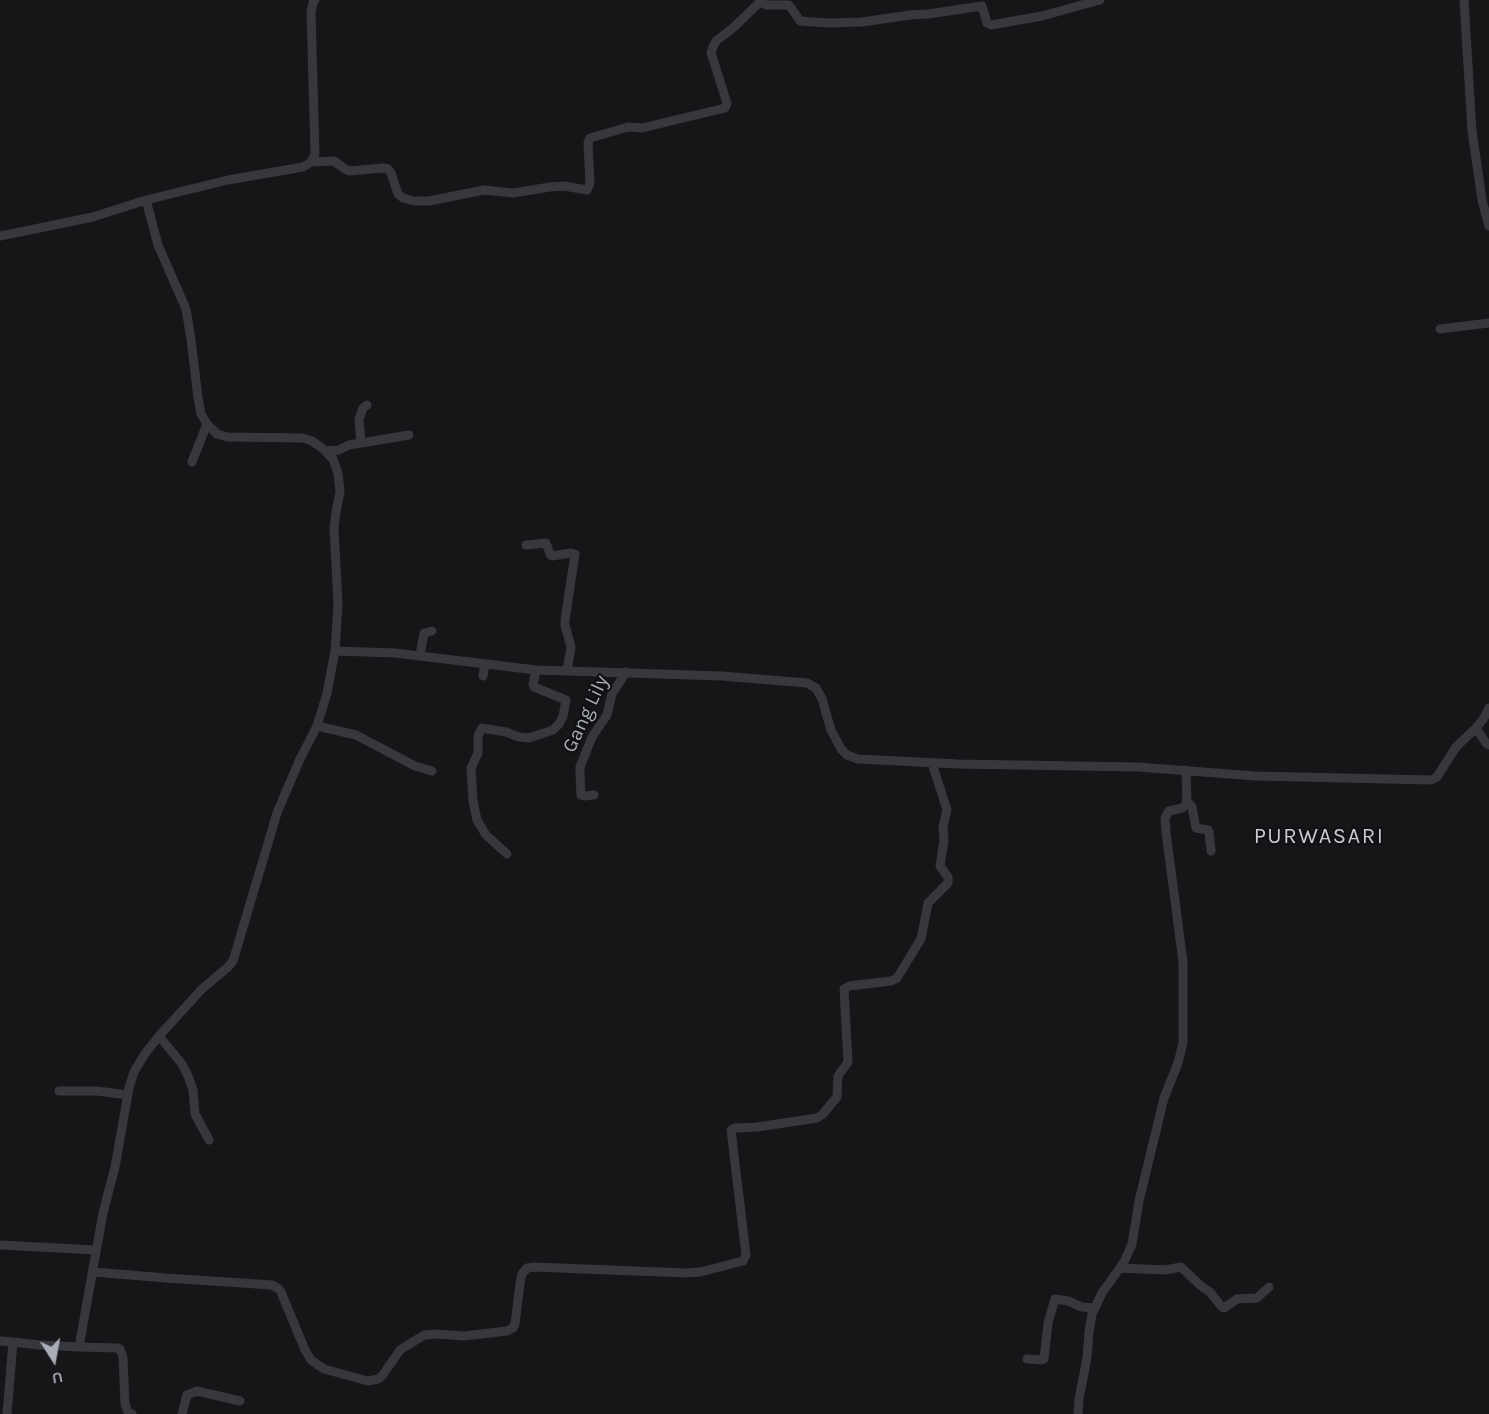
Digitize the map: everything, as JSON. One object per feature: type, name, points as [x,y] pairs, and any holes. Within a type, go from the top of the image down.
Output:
[{"type":"street","points":[[311,162],[315,154],[311,12],[315,0]]},
{"type":"street","points":[[0,236],[93,217],[146,200],[228,180],[303,167],[311,162],[334,161],[349,171],[388,169],[392,173],[398,194],[414,201],[429,201],[484,190],[513,193],[564,186],[587,190],[590,183],[588,143],[590,138],[628,127],[642,128],[725,108],[727,103],[711,52],[712,46],[761,1],[767,5],[789,5],[800,21],[829,23],[928,14],[982,6],[987,23],[994,25],[1042,16],[1100,0]]},
{"type":"street","points":[[1464,0],[1472,131],[1482,200],[1489,226]]},
{"type":"street","points":[[79,1347],[103,1213],[115,1167],[134,1072],[159,1036],[202,989],[233,961],[277,813],[316,726],[327,693],[335,651],[338,603],[334,529],[340,492],[338,472],[333,459],[312,441],[303,438],[221,436],[207,424],[201,414],[198,398],[186,309],[158,244],[146,200]]},
{"type":"street","points":[[1440,329],[1489,323]]},
{"type":"street","points":[[361,443],[359,419],[363,408],[367,405]]},
{"type":"street","points":[[192,462],[207,424]]},
{"type":"street","points":[[325,451],[408,435]]},
{"type":"street","points":[[526,545],[546,543],[552,556],[571,553],[575,555],[565,620],[571,647],[567,671]]},
{"type":"street","points":[[420,655],[424,633],[432,631]]},
{"type":"street","points":[[335,651],[420,655],[536,670],[722,676],[807,683],[816,688],[822,699],[831,730],[841,749],[847,755],[858,759],[932,763],[1138,767],[1256,776],[1431,780],[1437,777],[1456,747],[1476,728],[1489,708]]},
{"type":"street","points":[[483,676],[485,664]]},
{"type":"street","points":[[507,854],[486,835],[477,820],[471,768],[478,753],[478,736],[482,728],[529,738],[553,730],[559,724],[566,700],[534,687],[536,670]]},
{"type":"street","name":"Gang Lily","points":[[594,795],[581,795],[580,769],[592,737],[606,716],[612,694],[626,672]]},
{"type":"street","points":[[316,726],[356,735],[415,766],[432,771]]},
{"type":"street","points":[[1476,728],[1489,745]]},
{"type":"street","points":[[93,1272],[274,1286],[281,1292],[311,1360],[324,1369],[369,1381],[382,1376],[400,1350],[424,1335],[464,1336],[513,1328],[520,1282],[527,1268],[691,1273],[743,1261],[746,1255],[731,1130],[819,1117],[837,1097],[838,1076],[848,1062],[844,989],[849,986],[891,981],[897,978],[921,939],[928,903],[948,883],[948,877],[940,866],[944,840],[943,826],[947,810],[932,763]]},
{"type":"street","points":[[1078,1414],[1092,1314],[1102,1293],[1124,1262],[1131,1244],[1164,1098],[1178,1063],[1183,1043],[1183,962],[1166,818],[1169,811],[1186,804],[1186,770]]},
{"type":"street","points":[[1186,800],[1192,807],[1196,828],[1208,830],[1212,851]]},
{"type":"street","points":[[159,1036],[182,1064],[188,1076],[193,1090],[195,1114],[209,1140]]},
{"type":"street","points":[[59,1091],[97,1091],[128,1095]]},
{"type":"street","points":[[0,1245],[96,1250]]},
{"type":"street","points":[[1120,1268],[1165,1270],[1181,1267],[1210,1292],[1224,1308],[1237,1299],[1257,1298],[1269,1287]]},
{"type":"street","points":[[1026,1359],[1044,1359],[1048,1323],[1055,1299],[1082,1307],[1095,1308]]},
{"type":"street","points":[[0,1341],[120,1349],[123,1357],[125,1404],[128,1412],[132,1414]]},
{"type":"street","points":[[8,1414],[13,1342]]},
{"type":"street","points":[[182,1414],[187,1395],[197,1391],[240,1401]]},
{"type":"district","name":"PURWASARI","points":[[1319,837]]}]
